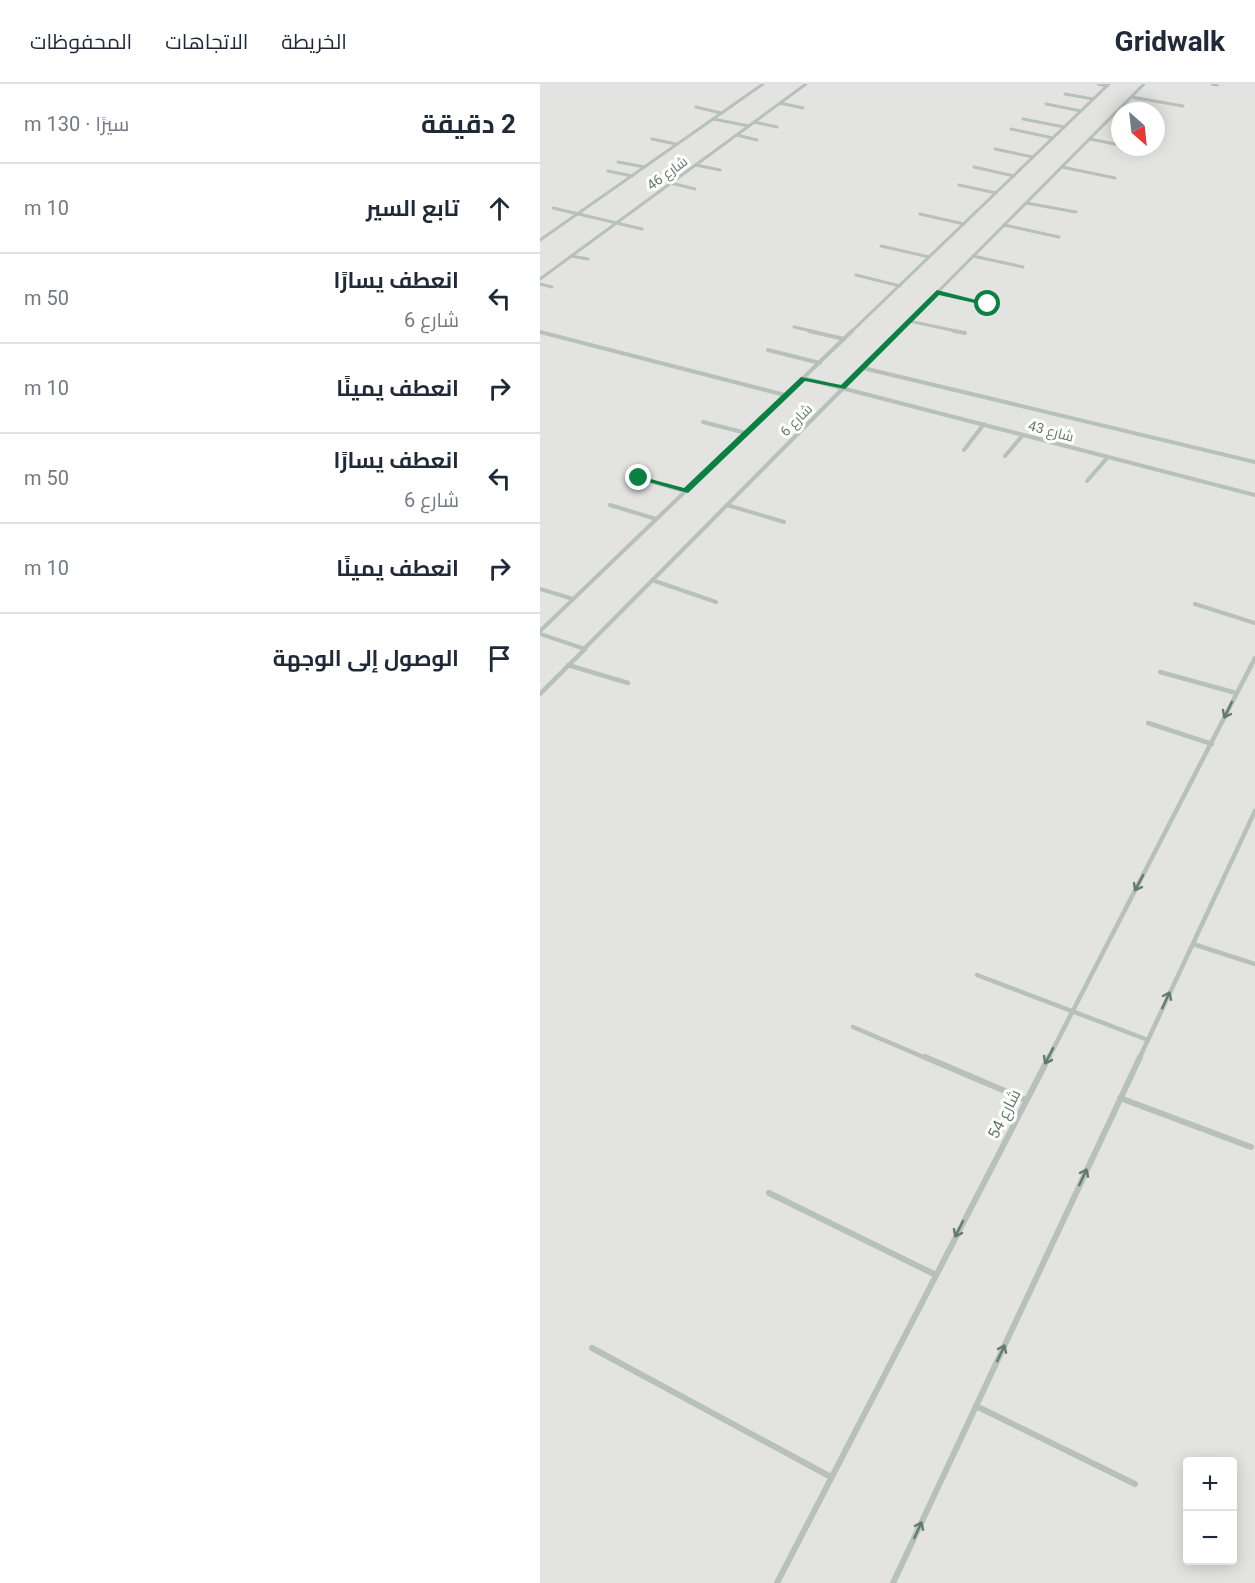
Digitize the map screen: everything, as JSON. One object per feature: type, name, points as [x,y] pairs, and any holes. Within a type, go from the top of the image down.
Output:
[{"type":"lane","name":"شارع 46","points":[[540,240],[762,84]]},
{"type":"lane","name":"شارع 46","points":[[540,279],[806,84]]},
{"type":"lane","points":[[1098,84],[1108,85]]},
{"type":"lane","name":"شارع 6","points":[[540,694],[1144,84]]},
{"type":"lane","name":"شارع 6","points":[[540,632],[1108,85]]},
{"type":"lane","points":[[1065,94],[1093,99]]},
{"type":"lane","points":[[1131,97],[1183,106]]},
{"type":"lane","points":[[780,103],[803,108]]},
{"type":"lane","points":[[1046,104],[1081,111]]},
{"type":"lane","points":[[696,107],[722,113]]},
{"type":"lane","points":[[713,119],[749,126]]},
{"type":"lane","points":[[1023,119],[1064,127]]},
{"type":"lane","points":[[754,122],[777,127]]},
{"type":"lane","points":[[1011,129],[1053,138]]},
{"type":"lane","points":[[736,135],[757,140]]},
{"type":"lane","points":[[652,139],[676,144]]},
{"type":"lane","points":[[1090,139],[1111,143]]},
{"type":"lane","points":[[995,149],[1033,157]]},
{"type":"lane","points":[[618,162],[645,167]]},
{"type":"lane","points":[[696,165],[720,170]]},
{"type":"lane","points":[[974,167],[1014,176]]},
{"type":"lane","points":[[1062,167],[1115,178]]},
{"type":"lane","points":[[608,171],[632,176]]},
{"type":"lane","points":[[671,183],[695,189]]},
{"type":"lane","points":[[958,185],[996,193]]},
{"type":"lane","points":[[1026,203],[1076,212]]},
{"type":"lane","points":[[553,208],[642,229]]},
{"type":"lane","points":[[920,214],[964,224]]},
{"type":"lane","points":[[1004,225],[1059,237]]},
{"type":"lane","points":[[881,246],[929,257]]},
{"type":"lane","points":[[571,256],[588,259]]},
{"type":"lane","points":[[973,256],[1023,267]]},
{"type":"lane","points":[[856,275],[900,286]]},
{"type":"lane","points":[[540,284],[552,287]]},
{"type":"lane","points":[[937,292],[988,304]]},
{"type":"lane","points":[[909,321],[965,333]]},
{"type":"lane","points":[[794,327],[844,339]]},
{"type":"lane","points":[[540,332],[785,395]]},
{"type":"lane","points":[[768,350],[820,363]]},
{"type":"lane","name":"شارع 43","points":[[862,368],[1255,462]]},
{"type":"lane","name":"شارع 43","points":[[803,378],[1255,495]]},
{"type":"lane","points":[[703,422],[746,433]]},
{"type":"lane","points":[[964,450],[984,424]]},
{"type":"lane","points":[[1005,456],[1023,435]]},
{"type":"lane","points":[[1087,481],[1108,457]]},
{"type":"lane","points":[[639,478],[685,491]]},
{"type":"lane","points":[[610,505],[657,519]]},
{"type":"lane","points":[[727,505],[784,522]]},
{"type":"lane","points":[[652,580],[716,602]]},
{"type":"lane","points":[[540,589],[573,599]]},
{"type":"lane","points":[[1195,604],[1255,623]]},
{"type":"lane","points":[[540,632],[585,649]]},
{"type":"lane","name":"شارع 54","points":[[777,1583],[1254,661]]},
{"type":"lane","points":[[568,665],[628,683]]},
{"type":"lane","points":[[1160,672],[1236,693]]},
{"type":"lane","points":[[1148,723],[1212,744]]},
{"type":"lane","points":[[893,1583],[1255,812]]},
{"type":"lane","points":[[1193,944],[1255,964]]},
{"type":"lane","points":[[977,975],[1148,1040]]},
{"type":"lane","points":[[853,1027],[1026,1100]]},
{"type":"lane","points":[[1120,1098],[1251,1147]]},
{"type":"lane","points":[[769,1193],[936,1275]]},
{"type":"lane","points":[[592,1348],[831,1477]]},
{"type":"lane","points":[[976,1406],[1135,1484]]},
{"type":"shaded area","points":[[540,84],[1255,84],[1255,1583],[540,1583]]},
{"type":"route","points":[[639,478],[685,491],[803,378],[843,388],[937,292],[988,304]]}]
